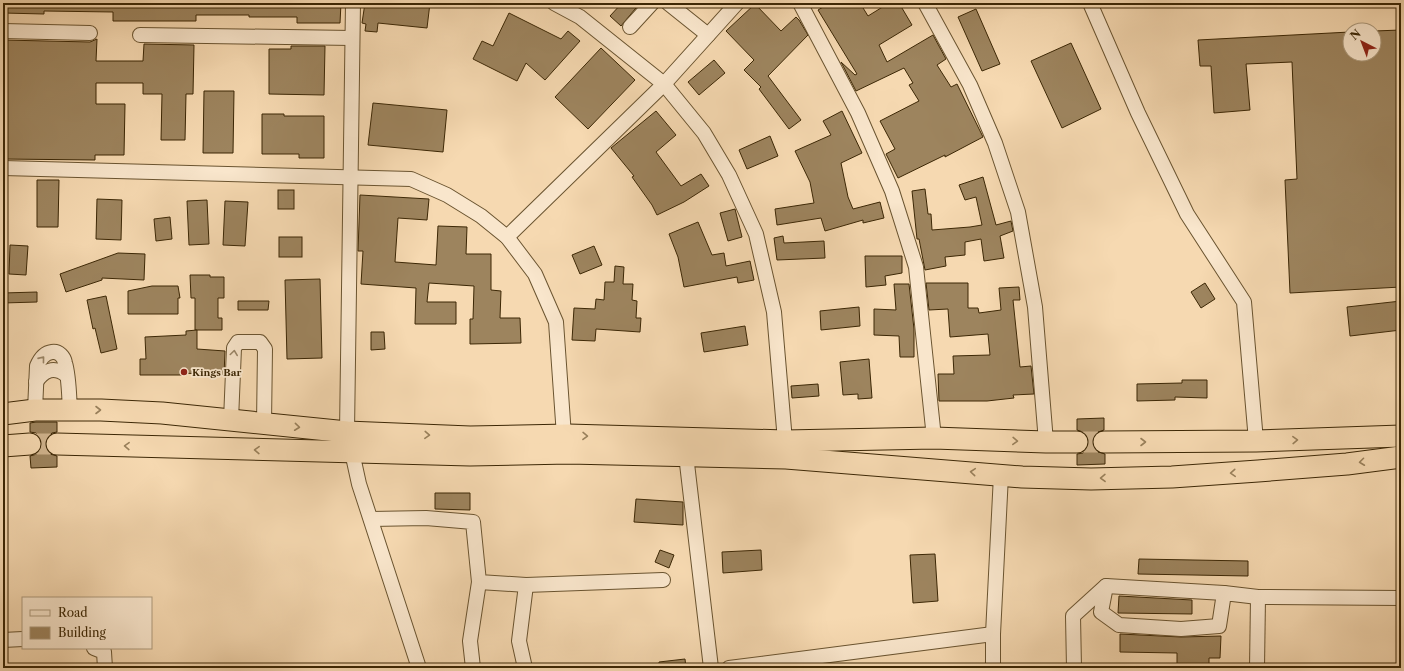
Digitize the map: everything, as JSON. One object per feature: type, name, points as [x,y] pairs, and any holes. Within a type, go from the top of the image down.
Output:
[{"type":"highway","points":[[3,414],[35,410],[101,410],[162,413],[347,432],[470,437],[564,436],[785,441],[934,438],[1077,442]]},
{"type":"highway","points":[[1104,442],[1256,442],[1401,436]]},
{"type":"highway","points":[[3,446],[30,444]]},
{"type":"highway","points":[[57,444],[470,455],[569,452],[786,458],[1022,477],[1091,479],[1172,477],[1266,471],[1347,464],[1401,457]]},
{"type":"street","points":[[347,432],[353,3]]},
{"type":"street","points":[[554,3],[580,17],[664,84],[704,133],[729,174],[756,234],[774,312],[785,441]]},
{"type":"street","points":[[630,27],[652,3]]},
{"type":"street","points":[[668,3],[708,35]]},
{"type":"street","points":[[507,237],[664,84],[737,3]]},
{"type":"street","points":[[800,3],[858,113],[892,191],[914,259],[917,275],[934,438]]},
{"type":"street","points":[[925,3],[970,85],[995,143],[1018,212],[1035,307],[1046,442]]},
{"type":"street","points":[[1090,3],[1138,113],[1186,214],[1244,302],[1256,442]]},
{"type":"street","points":[[3,31],[90,33]]},
{"type":"street","points":[[140,35],[352,38]]},
{"type":"street","points":[[3,168],[350,177],[411,180],[447,195],[481,216],[507,237],[535,274],[556,322],[564,436]]},
{"type":"street","points":[[231,420],[234,348],[238,342],[260,342],[265,349],[264,423]]},
{"type":"street","points":[[35,410],[37,366],[46,354],[53,352],[59,353],[65,362],[70,410]]},
{"type":"street","points":[[352,452],[359,484],[419,668]]},
{"type":"street","points":[[686,455],[711,668]]},
{"type":"street","points":[[993,668],[993,634],[1001,475]]},
{"type":"street","points":[[371,519],[426,518],[473,522],[479,582],[470,641],[473,668]]},
{"type":"street","points":[[479,582],[526,585],[663,580]]},
{"type":"street","points":[[525,668],[519,641],[526,585]]},
{"type":"street","points":[[1106,586],[1101,612],[1120,625],[1181,629],[1219,626],[1224,593]]},
{"type":"street","points":[[1074,668],[1073,616],[1106,586],[1224,593],[1258,597],[1401,598]]},
{"type":"street","points":[[1257,668],[1258,597]]},
{"type":"street","points":[[729,668],[993,634]]},
{"type":"street","points":[[3,640],[22,639]]},
{"type":"street","points":[[96,649],[104,652],[105,668]]},
{"type":"building","points":[[3,3],[341,3],[340,23],[297,23],[297,17],[249,17],[249,15],[196,15],[196,21],[113,21],[113,12],[44,11],[44,14],[3,13]]},
{"type":"building","points":[[365,3],[430,3],[427,28],[378,23],[377,32],[365,31],[366,24],[362,23]]},
{"type":"building","points":[[622,3],[640,3],[621,26],[610,16]]},
{"type":"building","points":[[830,3],[860,3],[868,16],[889,3],[899,3],[912,25],[879,45],[887,62],[933,35],[946,59],[937,65],[951,87],[957,84],[983,137],[945,157],[945,155],[898,178],[886,154],[895,149],[880,121],[919,101],[909,85],[913,83],[904,68],[856,91],[841,62],[855,75],[857,74],[818,10]]},
{"type":"building","points":[[755,4],[781,31],[796,17],[808,35],[768,76],[801,120],[789,129],[759,89],[761,87],[744,70],[754,60],[726,31]]},
{"type":"building","points":[[976,9],[1000,64],[982,71],[958,17]]},
{"type":"building","points":[[509,13],[561,39],[568,31],[580,41],[545,80],[526,63],[517,81],[473,59],[482,41],[493,46]]},
{"type":"building","points":[[1401,30],[1401,287],[1290,293],[1285,180],[1297,179],[1292,62],[1246,64],[1250,110],[1214,113],[1211,66],[1200,66],[1198,40],[1342,32],[1342,62],[1382,62],[1382,31]]},
{"type":"building","points":[[97,39],[96,61],[143,61],[144,44],[194,45],[193,94],[186,94],[185,140],[161,140],[162,94],[143,94],[143,83],[96,83],[96,104],[125,104],[124,155],[95,155],[95,160],[3,159],[3,40],[90,42]]},
{"type":"building","points":[[1071,43],[1101,109],[1062,128],[1031,61]]},
{"type":"building","points":[[291,46],[325,46],[324,95],[269,94],[269,49],[291,49]]},
{"type":"building","points":[[601,48],[635,80],[588,129],[555,97]]},
{"type":"building","points":[[714,60],[725,73],[699,95],[688,82]]},
{"type":"building","points":[[204,91],[234,91],[233,153],[203,153]]},
{"type":"building","points":[[373,103],[447,110],[443,152],[368,145]]},
{"type":"building","points":[[656,111],[676,135],[656,152],[681,186],[701,174],[709,186],[684,202],[657,215],[652,205],[632,177],[634,176],[611,148]]},
{"type":"building","points":[[842,111],[862,153],[841,163],[848,197],[853,209],[880,202],[884,218],[863,223],[863,220],[825,231],[821,218],[777,225],[775,209],[814,203],[810,182],[795,151],[831,135],[823,121]]},
{"type":"building","points":[[262,114],[284,114],[284,116],[324,116],[324,158],[299,158],[299,154],[262,154]]},
{"type":"building","points":[[770,136],[778,156],[747,169],[739,150]]},
{"type":"building","points":[[983,177],[996,225],[1011,221],[1013,231],[1000,236],[1004,258],[984,261],[981,239],[965,242],[965,255],[945,257],[946,266],[925,270],[919,239],[917,239],[912,191],[925,189],[928,214],[931,214],[932,230],[982,225],[976,197],[965,200],[959,185]]},
{"type":"building","points":[[37,180],[59,180],[58,227],[37,227]]},
{"type":"building","points":[[278,190],[294,190],[294,209],[278,209]]},
{"type":"building","points":[[360,195],[429,199],[427,220],[398,218],[395,262],[436,265],[438,226],[467,227],[466,254],[491,254],[491,290],[501,291],[500,318],[520,318],[521,343],[470,344],[470,319],[473,319],[474,286],[429,283],[427,302],[456,302],[456,324],[415,324],[416,288],[361,284],[363,251],[358,251]]},
{"type":"building","points":[[97,199],[122,200],[121,240],[96,239]]},
{"type":"building","points":[[207,200],[209,244],[189,245],[187,201]]},
{"type":"building","points":[[225,201],[248,202],[245,246],[223,245]]},
{"type":"building","points":[[735,209],[742,237],[728,241],[720,213]]},
{"type":"building","points":[[170,217],[172,239],[156,241],[154,219]]},
{"type":"building","points":[[698,222],[712,255],[724,253],[726,266],[750,261],[754,280],[738,283],[737,277],[684,287],[678,257],[669,234]]},
{"type":"building","points":[[783,236],[784,243],[824,241],[825,258],[777,260],[774,238]]},
{"type":"building","points":[[279,237],[302,237],[302,257],[279,257]]},
{"type":"building","points":[[10,245],[28,246],[26,275],[9,274]]},
{"type":"building","points":[[594,246],[602,265],[580,274],[572,255]]},
{"type":"building","points":[[118,253],[145,254],[144,280],[102,278],[102,280],[66,292],[60,274]]},
{"type":"building","points":[[865,256],[902,256],[902,273],[885,276],[886,285],[866,287]]},
{"type":"building","points":[[615,266],[624,267],[623,284],[633,284],[632,300],[637,301],[636,318],[641,318],[640,332],[596,329],[595,341],[572,340],[574,308],[595,309],[596,299],[604,300],[605,282],[614,282]]},
{"type":"building","points":[[190,275],[224,277],[224,298],[218,298],[218,318],[222,318],[222,330],[195,330],[195,298],[191,298]]},
{"type":"building","points":[[320,279],[322,358],[287,359],[285,280]]},
{"type":"building","points":[[926,283],[968,283],[968,308],[978,308],[979,313],[1001,310],[999,288],[1019,287],[1020,300],[1013,300],[1020,367],[1031,366],[1034,394],[1013,395],[1014,398],[987,401],[939,401],[938,374],[954,374],[953,356],[990,355],[988,334],[950,337],[948,309],[929,310]]},
{"type":"building","points":[[1205,283],[1215,299],[1201,308],[1191,292]]},
{"type":"building","points":[[894,284],[909,284],[914,329],[914,357],[900,357],[899,336],[874,335],[874,309],[896,310]]},
{"type":"building","points":[[152,286],[178,286],[180,298],[178,298],[178,314],[128,314],[128,291]]},
{"type":"building","points":[[37,292],[37,302],[3,303],[3,293]]},
{"type":"building","points":[[106,296],[117,349],[101,353],[95,328],[93,329],[87,300]]},
{"type":"building","points":[[238,301],[269,301],[268,310],[238,310]]},
{"type":"building","points":[[1401,301],[1401,330],[1350,336],[1347,307]]},
{"type":"building","points":[[859,307],[860,326],[821,330],[820,311]]},
{"type":"building","points":[[745,326],[748,345],[704,352],[701,333]]},
{"type":"building","points":[[197,330],[197,349],[225,351],[224,375],[182,373],[182,375],[140,375],[140,359],[146,359],[145,337],[186,335],[186,331]]},
{"type":"building","points":[[371,332],[384,332],[385,349],[371,350]]},
{"type":"building","points":[[869,359],[872,398],[858,399],[858,394],[843,395],[840,362]]},
{"type":"building","points":[[1182,380],[1207,380],[1207,398],[1175,397],[1175,400],[1137,401],[1137,384],[1182,383]]},
{"type":"building","points":[[818,384],[819,396],[792,398],[791,386]]},
{"type":"building","points":[[1104,418],[1104,430],[1098,432],[1094,436],[1092,442],[1094,448],[1098,452],[1105,454],[1105,464],[1077,465],[1077,454],[1083,453],[1089,442],[1088,436],[1077,430],[1077,419]]},
{"type":"building","points":[[57,422],[57,432],[52,433],[47,437],[45,444],[46,449],[50,454],[57,456],[57,467],[31,468],[30,456],[37,454],[41,449],[42,444],[40,437],[36,433],[30,432],[30,423]]},
{"type":"building","points":[[435,493],[470,493],[470,510],[435,509]]},
{"type":"building","points":[[636,499],[683,502],[683,525],[634,522]]},
{"type":"building","points":[[660,550],[674,555],[669,568],[655,562]]},
{"type":"building","points":[[761,550],[762,570],[723,573],[722,552]]},
{"type":"building","points":[[935,554],[938,601],[913,603],[910,555]]},
{"type":"building","points":[[1139,559],[1248,561],[1248,576],[1138,574]]},
{"type":"building","points":[[1119,596],[1192,600],[1192,614],[1118,613]]},
{"type":"building","points":[[1120,634],[1181,637],[1221,636],[1220,658],[1209,658],[1209,668],[1177,668],[1177,653],[1120,652]]},
{"type":"building","points":[[685,659],[686,668],[659,668],[659,662]]},
{"type":"tunnel","points":[[1077,442],[1104,442]]},
{"type":"tunnel","points":[[30,444],[57,444]]},
{"type":"place","name":"Kings Bar","points":[[184,372]]}]
